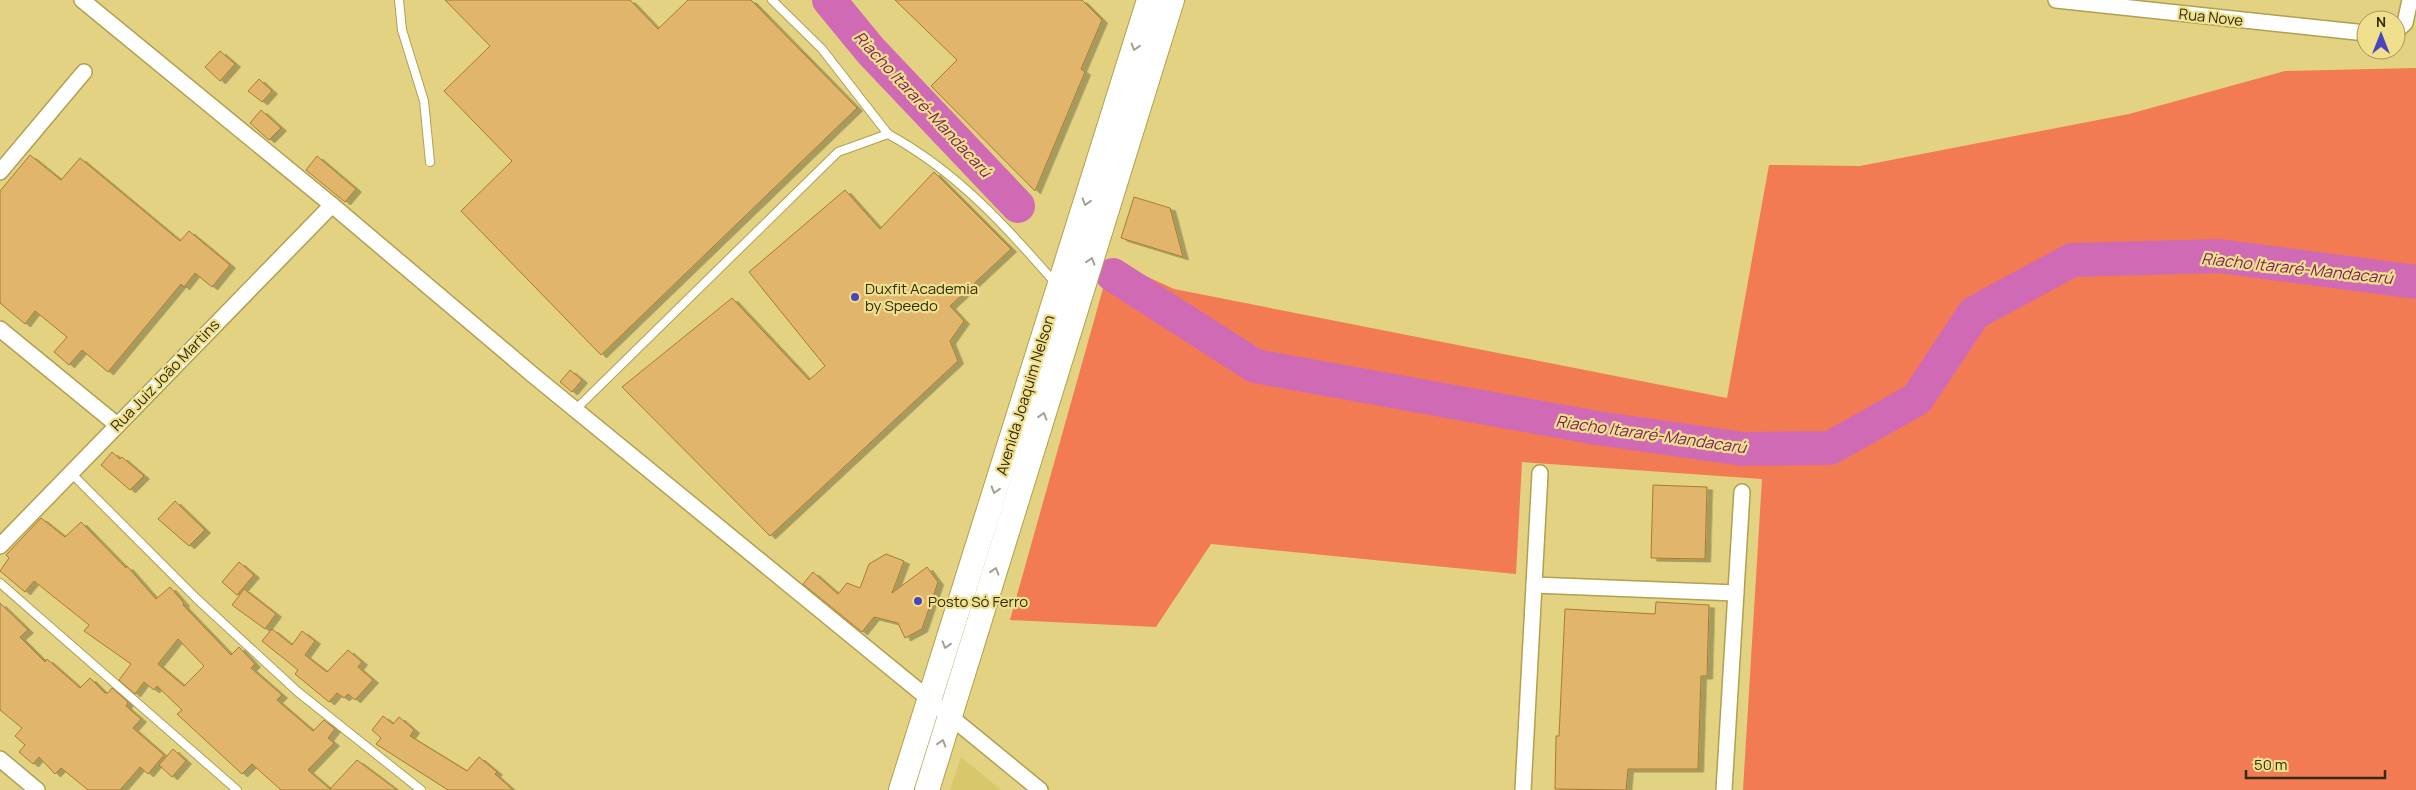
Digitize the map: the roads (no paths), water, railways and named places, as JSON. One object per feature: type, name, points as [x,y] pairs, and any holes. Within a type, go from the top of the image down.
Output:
[{"type":"main road","name":"Avenida Joaquim Nelson","points":[[927,790],[1127,106],[1149,0]]},
{"type":"main road","name":"Avenida Joaquim Nelson","points":[[1127,106],[1172,0]]},
{"type":"main road","name":"Avenida Joaquim Nelson","points":[[901,790],[1059,287],[1110,162]]},
{"type":"street","points":[[82,0],[332,205],[575,410],[1040,790]]},
{"type":"street","name":"Rua Nove","points":[[2056,0],[2356,33]]},
{"type":"street","points":[[2406,18],[2410,0]]},
{"type":"street","points":[[0,172],[84,72]]},
{"type":"street","name":"Rua Juiz João Martins","points":[[0,546],[72,473],[116,424],[332,205]]},
{"type":"street","points":[[0,330],[116,424]]},
{"type":"street","points":[[1522,790],[1540,473]]},
{"type":"street","points":[[1724,790],[1742,492]]},
{"type":"street","points":[[1534,585],[1736,593]]},
{"type":"street","points":[[0,759],[37,790]]},
{"type":"lane","points":[[399,0],[402,30],[424,101],[430,162]]},
{"type":"lane","points":[[772,0],[822,48],[888,134],[915,149],[989,209],[1059,287]]},
{"type":"lane","points":[[575,410],[838,152],[888,134]]},
{"type":"lane","points":[[72,473],[197,600],[298,692],[420,790]]},
{"type":"lane","points":[[0,583],[237,790]]},
{"type":"waterway","name":"Riacho Itararé-Mandacarú","points":[[829,0],[871,51],[1018,206]]},
{"type":"waterway","name":"Riacho Itararé-Mandacarú","points":[[1113,275],[1255,366],[1597,428],[1743,449],[1830,448],[1917,399],[1974,313],[2072,260],[2219,256],[2416,282]]},
{"type":"place","name":"Duxfit Academia by Speedo","points":[[855,297]]},
{"type":"place","name":"Posto Só Ferro","points":[[918,601]]}]
